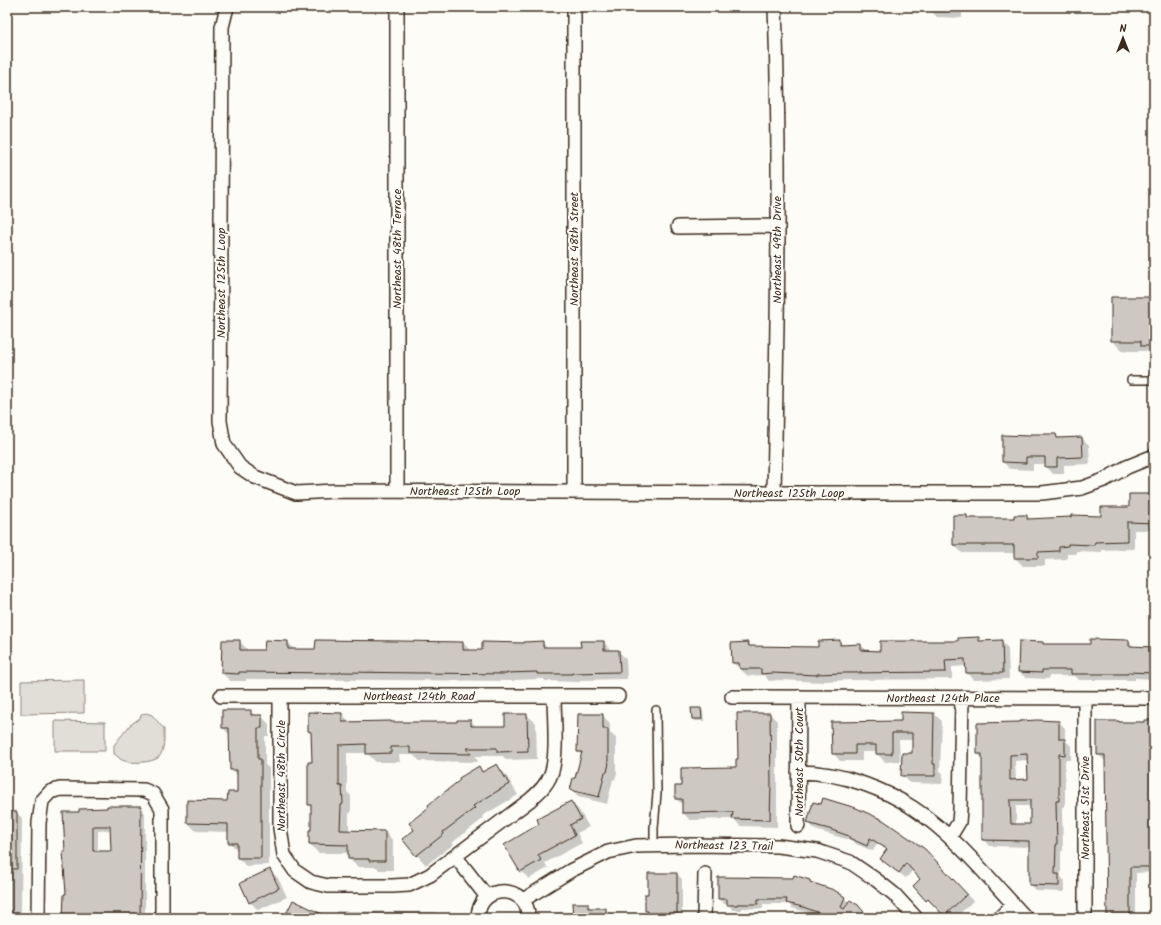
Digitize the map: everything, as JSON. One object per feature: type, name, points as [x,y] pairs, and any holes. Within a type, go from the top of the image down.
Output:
[{"type":"street","name":"Northeast 125th Loop","points":[[227,7],[222,27],[220,421],[224,444],[240,468],[255,477],[296,493],[335,491],[1042,493],[1082,488],[1104,480],[1127,467],[1154,456]]},
{"type":"street","name":"Northeast 48th Terrace","points":[[397,7],[397,491]]},
{"type":"street","name":"Northeast 48th Street","points":[[574,7],[574,491]]},
{"type":"street","name":"Northeast 49th Drive","points":[[774,493],[778,226],[775,7]]},
{"type":"street","points":[[678,227],[778,226]]},
{"type":"street","name":"Northeast 124th Road","points":[[221,696],[618,696]]},
{"type":"street","name":"Northeast 48th Circle","points":[[280,696],[280,828],[284,855],[295,871],[311,882],[328,886],[409,885],[430,875],[530,800],[543,789],[551,775],[554,761],[554,696]]},
{"type":"street","name":"Northeast 124th Place","points":[[732,697],[1154,698]]},
{"type":"street","name":"Northeast 50th Court","points":[[798,826],[799,697]]},
{"type":"street","points":[[950,837],[959,822],[962,698]]},
{"type":"street","name":"Northeast 51st Drive","points":[[1085,698],[1085,918]]},
{"type":"street","points":[[798,772],[826,773],[847,778],[877,789],[912,807],[950,837],[1026,918]]},
{"type":"street","points":[[38,918],[39,823],[42,801],[50,792],[60,790],[144,790],[153,794],[162,809],[162,918]]},
{"type":"street","name":"Northeast 123 Trail","points":[[523,900],[570,871],[608,852],[636,846],[778,846],[817,851],[850,862],[894,894],[916,918]]},
{"type":"street","points":[[455,856],[487,897]]},
{"type":"street","points":[[704,874],[704,918]]},
{"type":"street","points":[[478,918],[479,909],[482,902],[494,893],[502,891],[517,895],[523,900],[527,907],[528,918]]},
{"type":"street","points":[[999,918],[1013,905]]},
{"type":"lane","points":[[1131,380],[1154,380]]},
{"type":"lane","points":[[654,846],[654,828],[658,793],[656,710]]},
{"type":"shaded area","points":[[84,680],[84,713],[21,714],[21,681]]},
{"type":"shaded area","points":[[146,713],[152,715],[164,729],[164,743],[161,754],[156,759],[147,762],[125,761],[114,754],[114,745],[130,725],[140,718],[142,714]]},
{"type":"shaded area","points":[[55,721],[105,722],[105,751],[55,751]]},
{"type":"building","points":[[1111,297],[1154,297],[1154,346],[1141,346],[1141,341],[1111,341]]},
{"type":"building","points":[[1030,434],[1056,434],[1057,438],[1082,437],[1083,457],[1057,458],[1057,467],[1045,467],[1045,457],[1026,457],[1026,463],[1002,462],[1002,435],[1030,436]]},
{"type":"building","points":[[1129,494],[1154,494],[1154,523],[1127,522],[1127,541],[1095,542],[1094,545],[1068,544],[1068,546],[1059,547],[1059,551],[1038,552],[1038,558],[1014,558],[1014,545],[953,545],[953,515],[967,515],[967,518],[1014,518],[1014,515],[1027,515],[1027,519],[1071,517],[1071,515],[1101,516],[1101,507],[1129,507]]},
{"type":"building","points":[[979,637],[979,641],[1002,640],[1003,673],[966,673],[965,659],[945,660],[946,672],[844,673],[817,675],[761,674],[761,669],[740,669],[739,663],[732,663],[731,643],[748,642],[749,646],[818,647],[818,641],[840,640],[840,645],[861,644],[861,650],[880,651],[880,641],[958,641],[958,638]]},
{"type":"building","points":[[1090,639],[1129,640],[1129,646],[1154,647],[1154,673],[1128,672],[1128,674],[1071,674],[1071,670],[1042,670],[1042,673],[1018,672],[1019,641],[1043,642],[1043,644],[1090,644]]},
{"type":"building","points":[[222,640],[240,640],[240,650],[264,650],[265,640],[288,641],[288,649],[315,649],[316,640],[463,642],[463,650],[482,650],[482,642],[524,643],[543,641],[543,647],[581,647],[580,641],[604,641],[604,650],[619,650],[620,672],[572,674],[537,674],[537,672],[507,674],[340,672],[221,673]]},
{"type":"building","points":[[691,708],[701,708],[702,719],[692,719]]},
{"type":"building","points":[[222,710],[251,710],[251,715],[262,715],[262,728],[258,728],[258,759],[261,759],[261,858],[237,858],[237,843],[228,843],[228,824],[187,823],[187,800],[227,801],[228,792],[237,792],[237,770],[230,770],[229,728],[222,728]]},
{"type":"building","points":[[308,712],[342,713],[342,722],[457,722],[457,720],[471,720],[471,726],[505,726],[505,714],[527,714],[528,751],[497,752],[497,748],[467,748],[471,754],[410,753],[410,747],[391,747],[391,753],[366,754],[366,744],[339,745],[339,786],[342,786],[343,804],[341,805],[340,830],[385,831],[385,861],[348,859],[348,845],[309,844],[309,830],[311,830],[311,805],[308,805],[308,762],[312,762],[311,732],[308,731]]},
{"type":"building","points":[[901,712],[934,713],[933,764],[935,764],[935,776],[901,776],[902,753],[912,753],[912,733],[892,733],[892,754],[876,754],[876,745],[855,745],[855,754],[832,754],[831,722],[901,721]]},
{"type":"building","points":[[737,713],[770,713],[770,820],[732,819],[733,812],[682,813],[682,799],[675,799],[675,786],[681,786],[681,768],[736,767],[736,759],[738,759]]},
{"type":"building","points":[[578,714],[603,714],[603,729],[608,729],[609,763],[607,772],[605,772],[599,797],[570,790],[582,752],[577,752]]},
{"type":"building","points":[[1144,720],[1154,720],[1154,867],[1130,867],[1130,918],[1107,918],[1105,755],[1097,755],[1097,721],[1144,722]]},
{"type":"building","points":[[1059,721],[1059,739],[1065,739],[1065,755],[1059,754],[1059,801],[1056,801],[1057,845],[1055,874],[1059,874],[1059,886],[1029,885],[1029,841],[982,840],[982,754],[977,754],[977,723]],"holes":[[[1027,754],[1028,779],[1010,780],[1010,755]],[[1010,800],[1030,800],[1030,824],[1011,824]]]},
{"type":"building","points":[[497,764],[509,784],[473,806],[475,808],[443,832],[444,834],[416,856],[402,839],[414,830],[409,823],[429,807],[428,805],[460,780],[459,778],[479,766],[482,772]]},
{"type":"building","points":[[823,798],[856,808],[883,820],[925,849],[967,894],[944,916],[928,899],[926,901],[913,886],[920,879],[906,863],[899,873],[880,859],[887,849],[870,838],[867,846],[849,838],[849,836],[807,823],[813,802],[821,804]]},
{"type":"building","points":[[571,801],[581,819],[570,825],[575,835],[538,855],[541,860],[520,872],[504,845],[539,824],[537,819]]},
{"type":"building","points":[[107,806],[141,806],[140,918],[63,918],[64,894],[66,894],[63,852],[65,852],[63,812],[79,812],[79,809],[107,808]],"holes":[[[93,826],[110,826],[111,851],[93,851]]]},
{"type":"building","points":[[7,811],[17,812],[17,869],[7,869]]},
{"type":"building","points":[[270,869],[279,888],[249,903],[240,883]]},
{"type":"building","points":[[648,873],[677,873],[677,918],[648,918],[648,911],[645,911],[645,894],[648,894]]},
{"type":"building","points":[[794,875],[834,890],[845,897],[841,907],[844,909],[850,900],[858,905],[869,918],[833,918],[803,907],[786,903],[787,899],[758,899],[758,904],[727,905],[727,899],[718,899],[718,877],[793,878]]},
{"type":"building","points":[[293,900],[330,918],[284,918]]},
{"type":"building","points":[[572,903],[588,903],[588,908],[606,908],[606,918],[573,918]]}]
